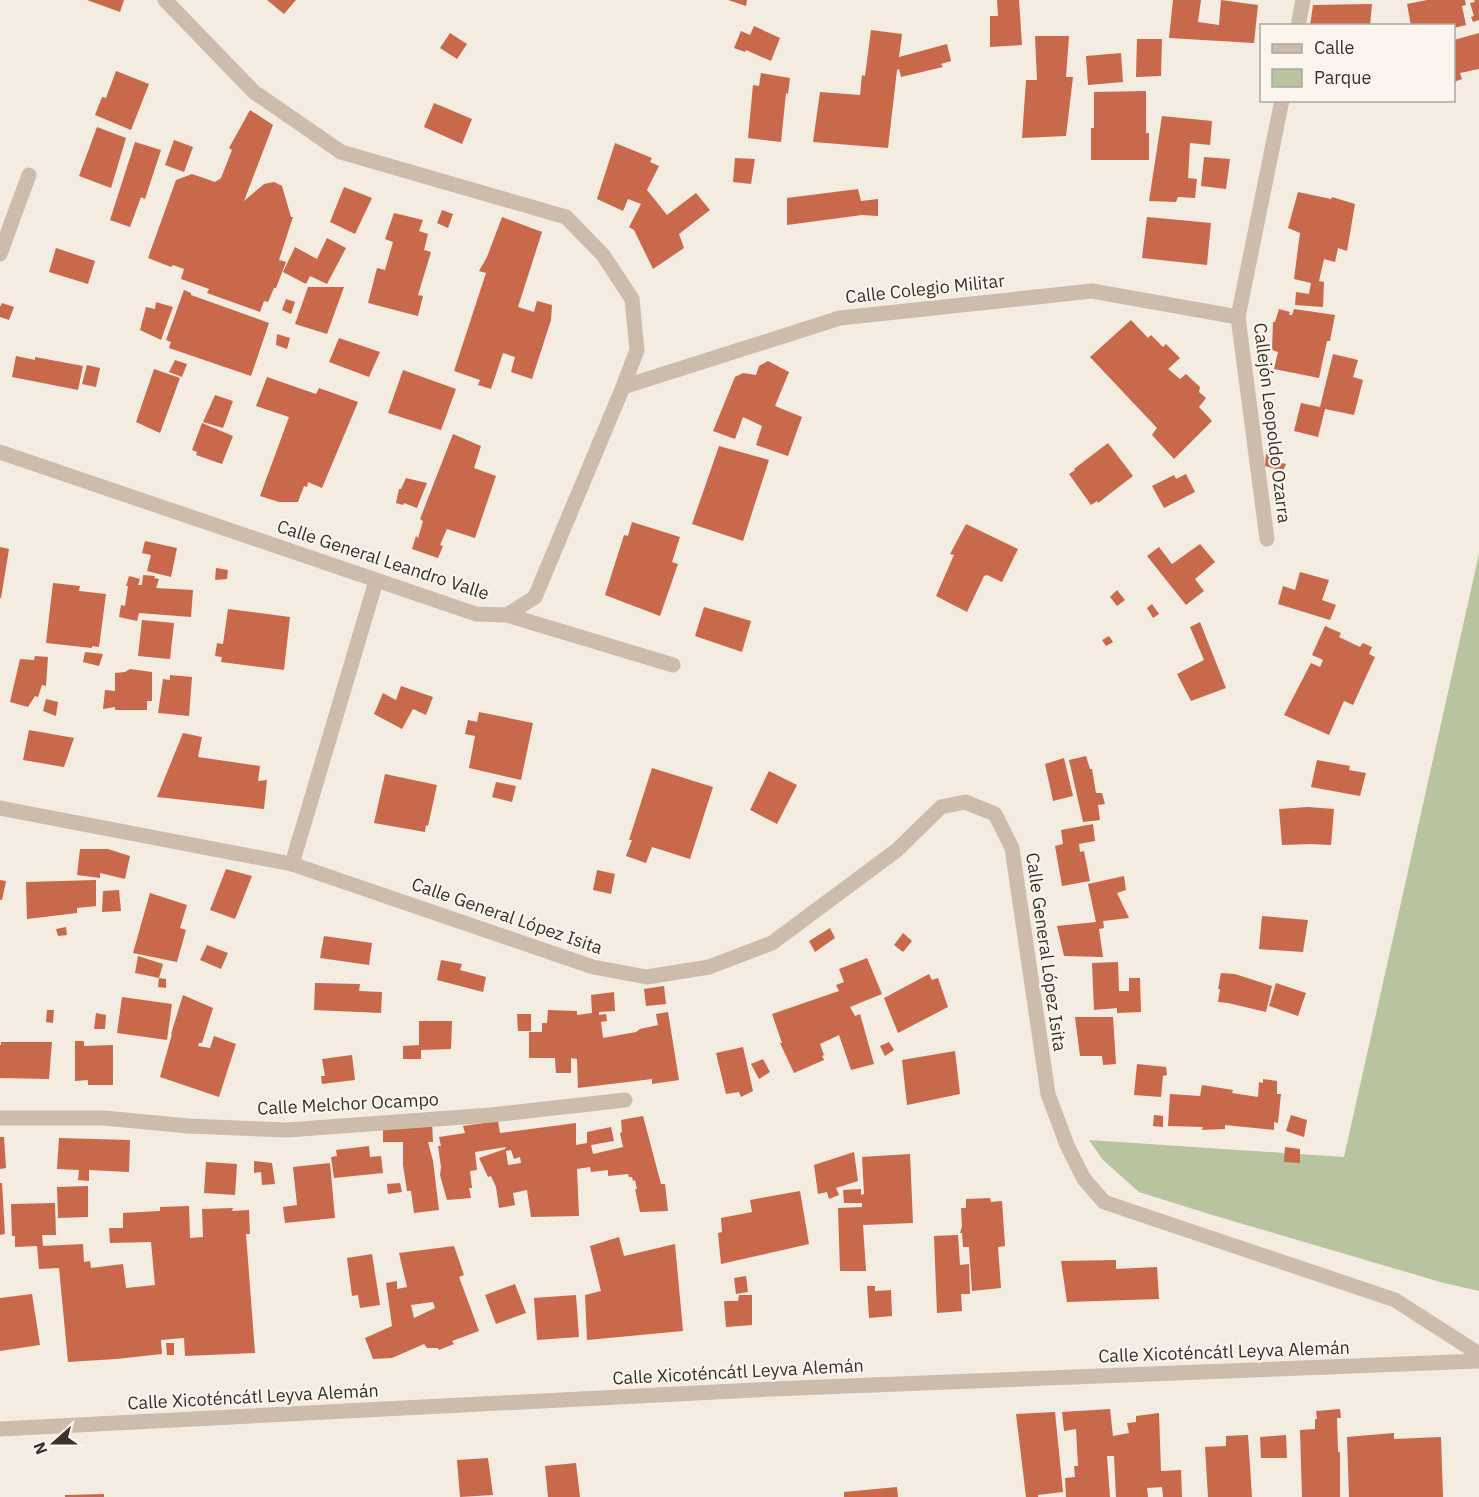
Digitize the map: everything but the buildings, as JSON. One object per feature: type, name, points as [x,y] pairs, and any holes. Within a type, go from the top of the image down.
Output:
[{"type":"street","name":"Calle General Leandro Valle","points":[[0,452],[476,614],[507,615],[535,597],[637,350],[633,299],[603,255],[566,217],[341,152],[254,92],[165,0]]},
{"type":"street","points":[[1298,24],[1303,0]]},
{"type":"street","name":"Callejón Leopoldo Ozarra","points":[[1267,539],[1238,317],[1282,102]]},
{"type":"street","points":[[0,254],[29,175]]},
{"type":"street","name":"Calle Colegio Militar","points":[[623,387],[840,318],[1092,291],[1238,317]]},
{"type":"street","points":[[292,864],[376,581]]},
{"type":"street","points":[[507,615],[673,664]]},
{"type":"street","name":"Calle General López Isita","points":[[0,808],[292,864],[593,967],[647,977],[709,967],[772,943],[897,850],[941,807],[965,802],[995,814],[1012,848],[1047,1094],[1067,1145],[1084,1179],[1104,1202],[1395,1300],[1479,1353]]},
{"type":"street","name":"Calle Melchor Ocampo","points":[[0,1118],[104,1118],[188,1126],[287,1130],[490,1115],[625,1100]]},
{"type":"street","name":"Calle Xicoténcátl Leyva Alemán","points":[[0,1429],[772,1389],[1479,1361]]},
{"type":"green space","points":[[1479,554],[1479,1291],[1444,1283],[1139,1192],[1103,1160],[1089,1140],[1344,1157]]}]
